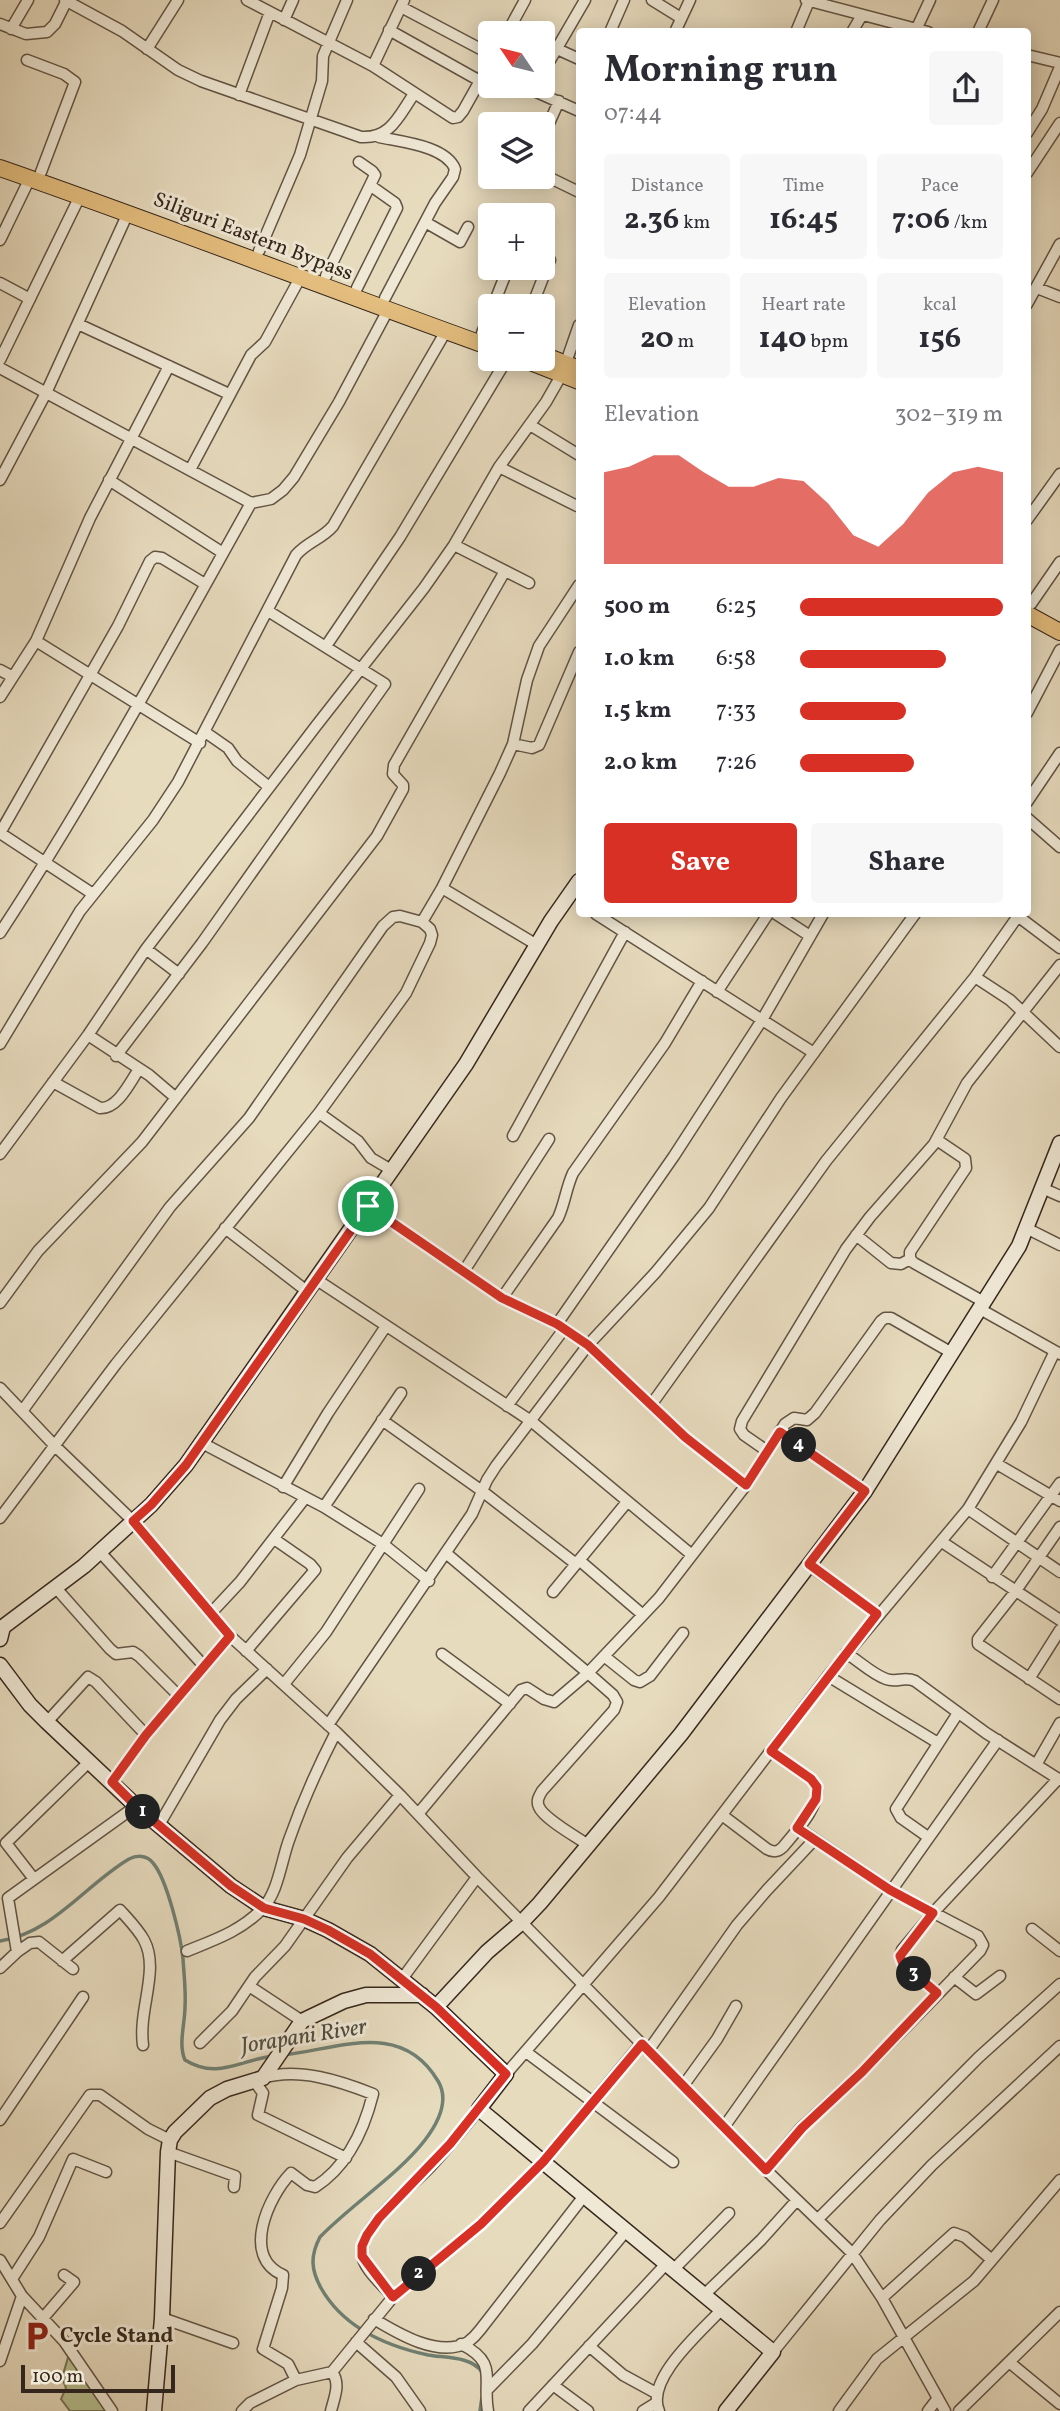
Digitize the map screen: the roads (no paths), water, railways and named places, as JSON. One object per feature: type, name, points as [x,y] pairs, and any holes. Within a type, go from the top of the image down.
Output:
[{"type":"main road","name":"Siliguri Eastern Bypass","points":[[0,158],[80,196],[300,278],[478,336]]},
{"type":"main road","name":"Siliguri Eastern Bypass","points":[[0,168],[35,175],[259,251],[357,288],[446,331],[478,337]]},
{"type":"main road","points":[[1031,607],[1060,620]]},
{"type":"main road","points":[[1031,608],[1060,632]]},
{"type":"street","points":[[11,29],[28,0]]},
{"type":"street","points":[[0,24],[26,34],[38,35],[47,32],[55,24],[66,0],[112,25],[178,70],[239,95],[361,137],[379,136],[435,150],[447,156],[455,169],[453,177],[425,222],[339,402],[294,477],[271,499],[251,503],[0,368]]},
{"type":"street","points":[[147,49],[178,0]]},
{"type":"street","points":[[247,0],[373,66],[453,118],[463,111],[478,85]]},
{"type":"street","points":[[284,20],[293,0]]},
{"type":"street","points":[[259,251],[288,187],[322,82],[323,56],[347,0]]},
{"type":"street","points":[[514,21],[525,0]]},
{"type":"street","points":[[555,52],[585,0]]},
{"type":"street","points":[[612,28],[624,0]]},
{"type":"street","points":[[652,0],[681,18]]},
{"type":"street","points":[[677,28],[690,0]]},
{"type":"street","points":[[798,28],[808,0],[841,4],[862,15],[909,28]]},
{"type":"street","points":[[921,28],[930,0]]},
{"type":"street","points":[[980,28],[993,0]]},
{"type":"street","points":[[373,66],[403,3],[478,47]]},
{"type":"street","points":[[239,95],[270,12]]},
{"type":"street","points":[[854,28],[862,15]]},
{"type":"street","points":[[389,30],[478,80]]},
{"type":"street","points":[[557,49],[576,58]]},
{"type":"street","points":[[1031,56],[1060,65],[1042,109],[1031,127]]},
{"type":"street","points":[[0,240],[35,175],[75,82],[64,74],[27,60]]},
{"type":"street","points":[[379,136],[390,129],[414,94]]},
{"type":"street","points":[[553,98],[576,110]]},
{"type":"street","points":[[554,112],[559,101]]},
{"type":"street","points":[[1031,167],[1060,122]]},
{"type":"street","points":[[326,276],[375,176],[359,162]]},
{"type":"street","points":[[555,180],[576,191]]},
{"type":"street","points":[[357,288],[397,208],[395,203],[370,186]]},
{"type":"street","points":[[0,359],[80,196]]},
{"type":"street","points":[[0,480],[46,393],[128,213]]},
{"type":"street","points":[[425,222],[460,242],[468,227]]},
{"type":"street","points":[[1060,244],[1031,296],[1060,297]]},
{"type":"street","points":[[190,470],[251,355],[265,342],[300,278]]},
{"type":"street","points":[[0,284],[30,299]]},
{"type":"street","points":[[78,324],[229,394]]},
{"type":"street","points":[[0,1044],[59,944],[93,894],[153,820],[202,738],[296,555],[304,545],[325,536],[333,526],[446,331]]},
{"type":"street","points":[[0,1154],[88,1035],[146,949],[454,545],[499,467],[569,369],[576,338]]},
{"type":"street","points":[[0,697],[36,641],[90,519],[169,366]]},
{"type":"street","points":[[326,646],[400,537],[500,371]]},
{"type":"street","points":[[530,425],[576,453]]},
{"type":"street","points":[[499,467],[576,506]]},
{"type":"street","points":[[1031,514],[1060,474]]},
{"type":"street","points":[[109,480],[223,553]]},
{"type":"street","points":[[0,933],[45,863],[138,705],[251,503]]},
{"type":"street","points":[[454,545],[529,583]]},
{"type":"street","points":[[93,894],[0,833],[91,675],[150,561],[155,557],[162,558],[205,584]]},
{"type":"street","points":[[1031,603],[1060,562]]},
{"type":"street","points":[[0,1303],[38,1251],[142,1142],[377,836],[404,785],[393,774],[394,765],[505,571]]},
{"type":"street","points":[[422,922],[442,888],[513,744],[527,680],[539,646],[576,590]]},
{"type":"street","points":[[116,1056],[179,974],[385,684],[268,611]]},
{"type":"street","points":[[36,641],[138,705],[202,738],[228,748],[237,761],[269,787]]},
{"type":"street","points":[[1031,705],[1060,650]]},
{"type":"street","points":[[513,744],[532,748],[539,745],[576,659]]},
{"type":"street","points":[[0,670],[13,677]]},
{"type":"street","points":[[1031,796],[1060,753]]},
{"type":"street","points":[[1031,822],[1060,847]]},
{"type":"street","points":[[442,888],[537,945]]},
{"type":"street","points":[[1,1631],[100,1552],[151,1505],[186,1465],[466,1064],[537,945],[574,900]]},
{"type":"street","points":[[0,1518],[116,1364],[319,1113],[406,993],[432,935],[422,922],[400,916],[393,917],[383,926],[257,1107],[170,1207],[23,1410]]},
{"type":"street","points":[[601,917],[814,1053]]},
{"type":"street","points":[[717,992],[766,917]]},
{"type":"street","points":[[781,917],[810,936]]},
{"type":"street","points":[[507,1406],[762,1020],[821,917]]},
{"type":"street","points":[[187,1951],[225,1936],[264,1908],[273,1892],[287,1843],[332,1728],[447,1554],[472,1514],[496,1466],[588,1345],[656,1272],[709,1208],[781,1097],[913,917]]},
{"type":"street","points":[[650,1405],[826,1161],[975,977],[1015,917]]},
{"type":"street","points":[[1019,917],[1060,948]]},
{"type":"street","points":[[513,1136],[625,932]]},
{"type":"street","points":[[146,949],[179,974]]},
{"type":"street","points":[[767,1451],[744,1435],[740,1429],[742,1421],[856,1236],[937,1140],[967,1083],[1060,965]]},
{"type":"street","points":[[975,977],[1010,1000],[1060,1047]]},
{"type":"street","points":[[502,1298],[558,1218],[573,1173],[665,1043],[702,981]]},
{"type":"street","points":[[88,1035],[176,1098]]},
{"type":"street","points":[[53,1082],[100,1108],[107,1109],[114,1105],[139,1069]]},
{"type":"street","points":[[319,1113],[358,1141],[371,1158],[393,1171]]},
{"type":"street","points":[[464,1271],[550,1139]]},
{"type":"street","points":[[393,2297],[362,2256],[362,2246],[367,2235],[379,2218],[429,2168],[506,2074],[659,1897],[828,1675],[968,1509],[997,1465],[1058,1352],[910,1259],[910,1252],[967,1163],[937,1140]]},
{"type":"street","points":[[436,2007],[487,1952],[522,1922],[589,1845],[681,1734],[865,1491],[1019,1246],[1060,1144]]},
{"type":"street","points":[[1042,1188],[1060,1196]]},
{"type":"street","points":[[368,1206],[502,1298],[561,1326],[588,1345],[685,1437],[746,1485]]},
{"type":"street","points":[[225,1228],[312,1286],[386,1326],[531,1422],[692,1555]]},
{"type":"street","points":[[1026,1228],[1060,1245]]},
{"type":"street","points":[[856,1236],[891,1263],[901,1264],[910,1259]]},
{"type":"street","points":[[418,1814],[521,1690],[527,1688],[554,1702],[588,1672],[643,1615],[746,1485],[789,1420],[807,1420],[815,1413],[885,1318],[891,1318],[952,1353]]},
{"type":"street","points":[[283,1487],[386,1326]]},
{"type":"street","points":[[324,1507],[401,1393]]},
{"type":"street","points":[[2,1394],[23,1410],[55,1446],[133,1521],[230,1636],[332,1728],[400,1795],[477,1878],[766,2170],[852,2253],[882,2298],[945,2411]]},
{"type":"street","points":[[382,1420],[578,1562],[643,1615]]},
{"type":"street","points":[[780,1432],[865,1491]]},
{"type":"street","points":[[202,1443],[324,1507],[383,1544],[429,1581]]},
{"type":"street","points":[[997,1465],[1056,1498]]},
{"type":"street","points":[[992,1577],[1056,1498],[1060,1483]]},
{"type":"street","points":[[284,1684],[319,1642],[419,1489]]},
{"type":"street","points":[[212,1612],[240,1582],[305,1498]]},
{"type":"street","points":[[553,1592],[628,1502]]},
{"type":"street","points":[[968,1509],[1060,1572]]},
{"type":"street","points":[[1060,1527],[978,1639],[978,1644],[1060,1699]]},
{"type":"street","points":[[246,1651],[315,1570],[274,1539]]},
{"type":"street","points":[[942,1542],[1060,1620]]},
{"type":"street","points":[[100,1552],[204,1666]]},
{"type":"street","points":[[447,1554],[588,1672],[617,1702],[614,1710],[537,1799],[545,1814],[589,1845]]},
{"type":"street","points":[[809,1564],[877,1614]]},
{"type":"street","points":[[56,1588],[110,1649],[116,1654],[133,1653],[139,1656],[179,1696]]},
{"type":"street","points":[[1029,1679],[1060,1630]]},
{"type":"street","points":[[604,1656],[640,1682],[650,1676],[683,1633]]},
{"type":"street","points":[[112,1782],[146,1735],[230,1636]]},
{"type":"street","points":[[846,1653],[885,1679],[909,1678],[915,1681],[958,1713],[1059,1779],[933,1913],[900,1956],[903,1964],[937,1993]]},
{"type":"street","points":[[442,1654],[510,1704]]},
{"type":"street","points":[[0,1665],[30,1705],[47,1722],[136,1806],[231,1886],[264,1908],[304,1919],[348,1940],[422,1994],[506,2074]]},
{"type":"street","points":[[159,1825],[220,1720],[236,1699],[267,1669]]},
{"type":"street","points":[[828,1675],[938,1743]]},
{"type":"street","points":[[47,1722],[88,1677],[96,1682],[146,1735]]},
{"type":"street","points":[[928,1837],[901,1818],[896,1809],[958,1713]]},
{"type":"street","points":[[1036,1765],[1060,1723]]},
{"type":"street","points":[[724,2127],[998,1740]]},
{"type":"street","points":[[722,1815],[772,1852],[783,1847],[816,1799],[817,1787],[811,1779],[771,1751]]},
{"type":"street","points":[[34,1879],[6,1843],[90,1761]]},
{"type":"street","points":[[200,2043],[232,2011],[249,1986],[285,1946],[354,1849],[400,1795]]},
{"type":"street","points":[[16,1950],[8,1898],[136,1806]]},
{"type":"street","points":[[766,2170],[802,2128],[862,2072],[981,1951],[983,1945],[978,1936],[890,1890],[797,1828]]},
{"type":"street","points":[[242,2411],[250,2403],[296,2380],[332,2372],[393,2297],[474,2231],[543,2162],[592,2102],[645,2047],[737,1925],[814,1840]]},
{"type":"street","points":[[402,1979],[477,1878]]},
{"type":"street","points":[[62,1961],[120,1910],[143,1938],[150,1961],[142,2019],[143,2045]]},
{"type":"street","points":[[1032,1929],[1060,1951]]},
{"type":"street","points":[[0,1968],[16,1950],[39,1942],[73,1969]]},
{"type":"street","points":[[954,1977],[976,1994],[1000,1976]]},
{"type":"street","points":[[818,2219],[953,2083],[1060,1983]]},
{"type":"street","points":[[249,1986],[298,2026]]},
{"type":"street","points":[[346,2158],[258,2115],[263,2093],[263,2075],[298,2026],[344,2001],[366,1995],[422,1994]]},
{"type":"street","points":[[0,2120],[4,2107],[83,1997]]},
{"type":"street","points":[[683,2086],[712,2047],[736,2006]]},
{"type":"street","points":[[726,2411],[852,2253],[932,2165],[1060,2046]]},
{"type":"street","points":[[526,2052],[673,2162]]},
{"type":"street","points":[[154,2411],[162,2318],[169,2146],[183,2122],[210,2098],[263,2075],[316,2077],[344,2082],[373,2094],[360,2134],[346,2158],[315,2187],[307,2185],[292,2174],[283,2182],[274,2197],[263,2224],[263,2257],[270,2268],[284,2275],[263,2349],[288,2364],[296,2380]]},
{"type":"street","points":[[0,2224],[90,2095],[100,2095],[169,2146],[235,2176],[234,2187]]},
{"type":"street","points":[[479,2109],[773,2352]]},
{"type":"street","points":[[12,2279],[39,2237],[73,2159],[106,2172]]},
{"type":"street","points":[[839,2411],[877,2359],[951,2300],[992,2260],[1060,2180]]},
{"type":"street","points":[[373,2320],[421,2344],[442,2346],[467,2343],[481,2330],[584,2196]]},
{"type":"street","points":[[704,2295],[761,2240],[797,2200]]},
{"type":"street","points":[[529,2411],[589,2346],[729,2213]]},
{"type":"street","points":[[488,2389],[564,2308],[626,2231]]},
{"type":"street","points":[[882,2298],[954,2233],[965,2236],[992,2260]]},
{"type":"street","points":[[0,2260],[22,2296],[64,2342],[112,2411]]},
{"type":"street","points":[[44,2317],[74,2282],[64,2275]]},
{"type":"street","points":[[0,2361],[22,2296]]},
{"type":"street","points":[[657,2403],[661,2380],[671,2365],[722,2310]]},
{"type":"street","points":[[162,2318],[233,2343]]},
{"type":"street","points":[[959,2411],[1058,2318]]},
{"type":"street","points":[[357,2340],[396,2377],[421,2411]]},
{"type":"street","points":[[461,2344],[482,2358],[486,2365],[488,2411]]},
{"type":"street","points":[[589,2346],[657,2403]]},
{"type":"street","points":[[1009,2362],[1060,2404]]},
{"type":"street","points":[[331,2411],[337,2386],[332,2372]]},
{"type":"street","points":[[553,2385],[588,2411]]},
{"type":"street","points":[[928,2411],[938,2398]]},
{"type":"street","points":[[643,2411],[657,2403]]},
{"type":"waterway","name":"Jorapani River","points":[[0,1941],[36,1928],[68,1907],[129,1859],[145,1857],[151,1860],[163,1882],[179,1937],[185,1989],[182,2041],[185,2060],[197,2066],[218,2069],[273,2056]]},
{"type":"waterway","name":"Jorapani River","points":[[284,2055],[348,2044],[388,2044],[407,2050],[423,2062],[438,2081],[443,2104],[430,2133],[402,2165],[320,2237],[313,2257],[314,2269],[330,2302],[341,2314],[367,2333],[412,2351],[465,2360],[482,2372]]},
{"type":"waterway","name":"Jorapani River","points":[[480,2411],[482,2397]]},
{"type":"place","name":"Cycle Stand","points":[[37,2336]]}]
